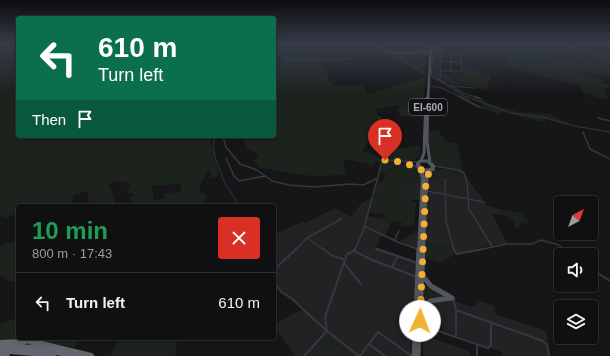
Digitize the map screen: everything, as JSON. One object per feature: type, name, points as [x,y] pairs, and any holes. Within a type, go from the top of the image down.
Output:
[{"type":"highway","points":[[0,343],[26,342],[71,350],[91,356]]},
{"type":"highway","points":[[0,346],[12,352]]},
{"type":"highway","points":[[0,352],[76,356]]},
{"type":"highway","points":[[29,353],[53,356]]},
{"type":"main road","name":"EI-600","points":[[418,356],[420,276],[426,178],[431,170],[431,164],[427,154],[429,86],[428,61]]},
{"type":"main road","name":"EI-600","points":[[413,356],[420,310],[419,263],[423,177],[417,164],[424,153],[429,75],[432,61]]},
{"type":"main road","points":[[420,161],[431,164]]},
{"type":"main road","points":[[419,168],[431,170]]},
{"type":"main road","points":[[420,276],[438,291],[452,298]]},
{"type":"main road","points":[[436,299],[439,296],[438,291]]},
{"type":"main road","points":[[420,310],[427,302],[436,299],[452,298]]},
{"type":"street","points":[[440,79],[442,61],[461,63],[462,71],[441,71]]},
{"type":"street","points":[[451,62],[451,71]]},
{"type":"street","points":[[429,75],[440,79],[464,93],[481,99]]},
{"type":"street","points":[[429,86],[442,88],[480,108]]},
{"type":"street","points":[[451,86],[474,88]]},
{"type":"street","points":[[327,331],[325,317],[345,260],[348,254],[354,251],[364,226],[376,179],[386,149],[379,117]]},
{"type":"street","points":[[598,118],[610,121]]},
{"type":"street","points":[[583,132],[590,149],[610,159]]},
{"type":"street","points":[[224,138],[226,147],[240,164],[257,170],[269,180],[314,187],[365,184],[376,179]]},
{"type":"street","points":[[226,158],[234,176],[239,181],[265,176]]},
{"type":"street","points":[[383,161],[420,161]]},
{"type":"street","points":[[403,162],[419,168]]},
{"type":"street","points":[[431,164],[459,170],[464,173],[467,182],[470,213],[492,246]]},
{"type":"street","points":[[431,170],[444,168]]},
{"type":"street","points":[[445,180],[446,221],[455,252],[457,254],[492,246],[507,244],[532,244],[541,240],[559,245],[563,248]]},
{"type":"street","points":[[426,190],[484,202]]},
{"type":"street","points":[[276,268],[307,238],[341,219]]},
{"type":"street","points":[[364,226],[394,241],[420,250]]},
{"type":"street","points":[[394,241],[399,230]]},
{"type":"street","points":[[307,238],[333,256],[345,260]]},
{"type":"street","points":[[375,248],[419,263]]},
{"type":"street","points":[[354,251],[392,268],[420,276]]},
{"type":"street","points":[[392,268],[398,256]]},
{"type":"street","points":[[344,263],[361,284]]},
{"type":"street","points":[[598,273],[610,281]]},
{"type":"street","points":[[276,284],[281,292],[355,355],[360,356],[378,332],[413,356]]},
{"type":"street","points":[[452,298],[456,310],[456,337]]},
{"type":"street","points":[[456,310],[544,341],[547,344],[549,356]]},
{"type":"street","points":[[418,328],[490,347],[491,322]]},
{"type":"street","points":[[304,356],[327,331]]},
{"type":"street","points":[[12,352],[15,353],[16,349],[26,342],[31,346],[29,353]]},
{"type":"street","points":[[369,344],[385,356]]},
{"type":"street","points":[[476,344],[477,356]]},
{"type":"shaded area","points":[[0,61],[16,61],[16,138],[210,138],[219,176],[211,178],[210,169],[199,186],[201,194],[206,194],[205,204],[131,203],[130,197],[133,196],[132,193],[126,195],[130,190],[122,191],[129,188],[131,184],[119,181],[109,184],[115,203],[112,204],[90,204],[87,191],[74,195],[72,203],[70,204],[16,204],[16,214],[6,218],[0,215]],"holes":[[[180,184],[181,191],[164,194],[164,199],[154,200],[152,186]]]},
{"type":"shaded area","points":[[280,61],[321,61],[333,86],[363,86],[368,94],[425,77],[424,92],[403,106],[376,109],[382,135],[370,136],[363,151],[382,159],[380,163],[375,161],[374,166],[348,159],[343,163],[346,175],[311,176],[260,168],[254,161],[258,155],[247,148],[243,138],[276,138],[276,63],[280,63]]},
{"type":"shaded area","points":[[400,61],[425,61],[424,74]]},
{"type":"shaded area","points":[[431,61],[441,61],[440,73],[450,76],[461,85],[452,85],[431,74]]},
{"type":"shaded area","points":[[507,61],[553,61],[562,63],[562,61],[610,61],[610,74],[605,77],[571,69],[604,80],[601,83],[610,86],[610,89],[605,88],[608,100],[586,94],[602,118],[579,86],[505,66]]},
{"type":"shaded area","points":[[470,67],[472,70],[478,71],[476,68],[477,67],[492,77],[487,82],[490,90],[463,85],[451,76],[454,74],[463,75],[462,68]]},
{"type":"shaded area","points":[[431,75],[466,95],[499,107],[522,113],[550,113],[554,117],[569,123],[587,128],[610,130],[610,133],[576,127],[577,128],[546,119],[545,123],[502,112],[499,115],[486,109],[485,111],[482,108],[483,103],[471,99],[470,102],[454,93],[453,90],[431,77]]},
{"type":"shaded area","points":[[424,92],[423,118],[416,114],[397,118],[400,115],[398,108]]},
{"type":"shaded area","points":[[429,131],[438,131],[448,143],[457,143],[463,171],[435,165],[429,157]]},
{"type":"shaded area","points":[[420,146],[420,156],[412,160],[403,161],[384,159],[387,149]]},
{"type":"shaded area","points":[[383,162],[404,163],[420,170],[422,182],[402,185],[400,198],[413,199],[412,202],[416,202],[414,226],[402,226],[402,222],[383,219],[384,215],[370,212],[378,181],[382,182],[386,174],[380,172]]},
{"type":"shaded area","points":[[440,169],[460,170],[464,174],[428,179],[432,172]]},
{"type":"shaded area","points":[[464,174],[487,205],[499,209],[500,215],[492,214],[507,243],[483,247],[454,255],[451,248],[425,242],[428,179]]},
{"type":"shaded area","points":[[422,182],[421,200],[400,199],[402,185]]},
{"type":"shaded area","points":[[370,198],[374,199],[368,216],[392,221],[385,236],[381,236],[376,247],[426,264],[425,274],[427,280],[440,291],[456,298],[456,302],[474,307],[480,301],[494,306],[495,314],[544,330],[548,341],[545,341],[548,356],[503,356],[502,352],[442,330],[442,323],[423,317],[421,333],[415,332],[412,326],[410,356],[349,356],[345,348],[326,336],[323,340],[339,356],[295,356],[276,330],[276,323],[305,308],[280,290],[276,281],[276,233],[303,222],[305,223],[335,208],[351,217],[360,205]]},
{"type":"shaded area","points":[[499,209],[524,214],[523,217],[527,219],[529,224],[521,222],[518,229],[513,224],[516,222],[507,216],[500,215]]},
{"type":"shaded area","points":[[418,231],[417,249],[398,242]]},
{"type":"shaded area","points":[[16,241],[16,281],[11,282],[0,275],[0,246]]},
{"type":"shaded area","points":[[425,242],[451,248],[454,255],[439,263],[425,258]]},
{"type":"shaded area","points":[[423,279],[434,289],[438,296],[422,304]]},
{"type":"shaded area","points":[[16,318],[16,340],[33,340],[0,341],[0,324]]},
{"type":"shaded area","points":[[326,335],[345,348],[349,356],[339,356],[323,340]]},
{"type":"shaded area","points":[[423,335],[469,351],[470,356],[423,356]]},
{"type":"shaded area","points":[[33,340],[79,340],[74,348]]},
{"type":"shaded area","points":[[117,340],[178,340],[175,356],[111,356]]},
{"type":"waterway","points":[[404,61],[425,74]]},
{"type":"waterway","points":[[434,77],[464,96],[511,113]]},
{"type":"waterway","points":[[512,113],[546,118],[571,125]]},
{"type":"waterway","points":[[575,126],[610,132]]},
{"type":"waterway","points":[[215,138],[213,148],[216,160],[225,184],[234,197],[236,204]]},
{"type":"route","points":[[385,160],[403,162],[422,170],[430,171],[426,179],[420,321]]}]
